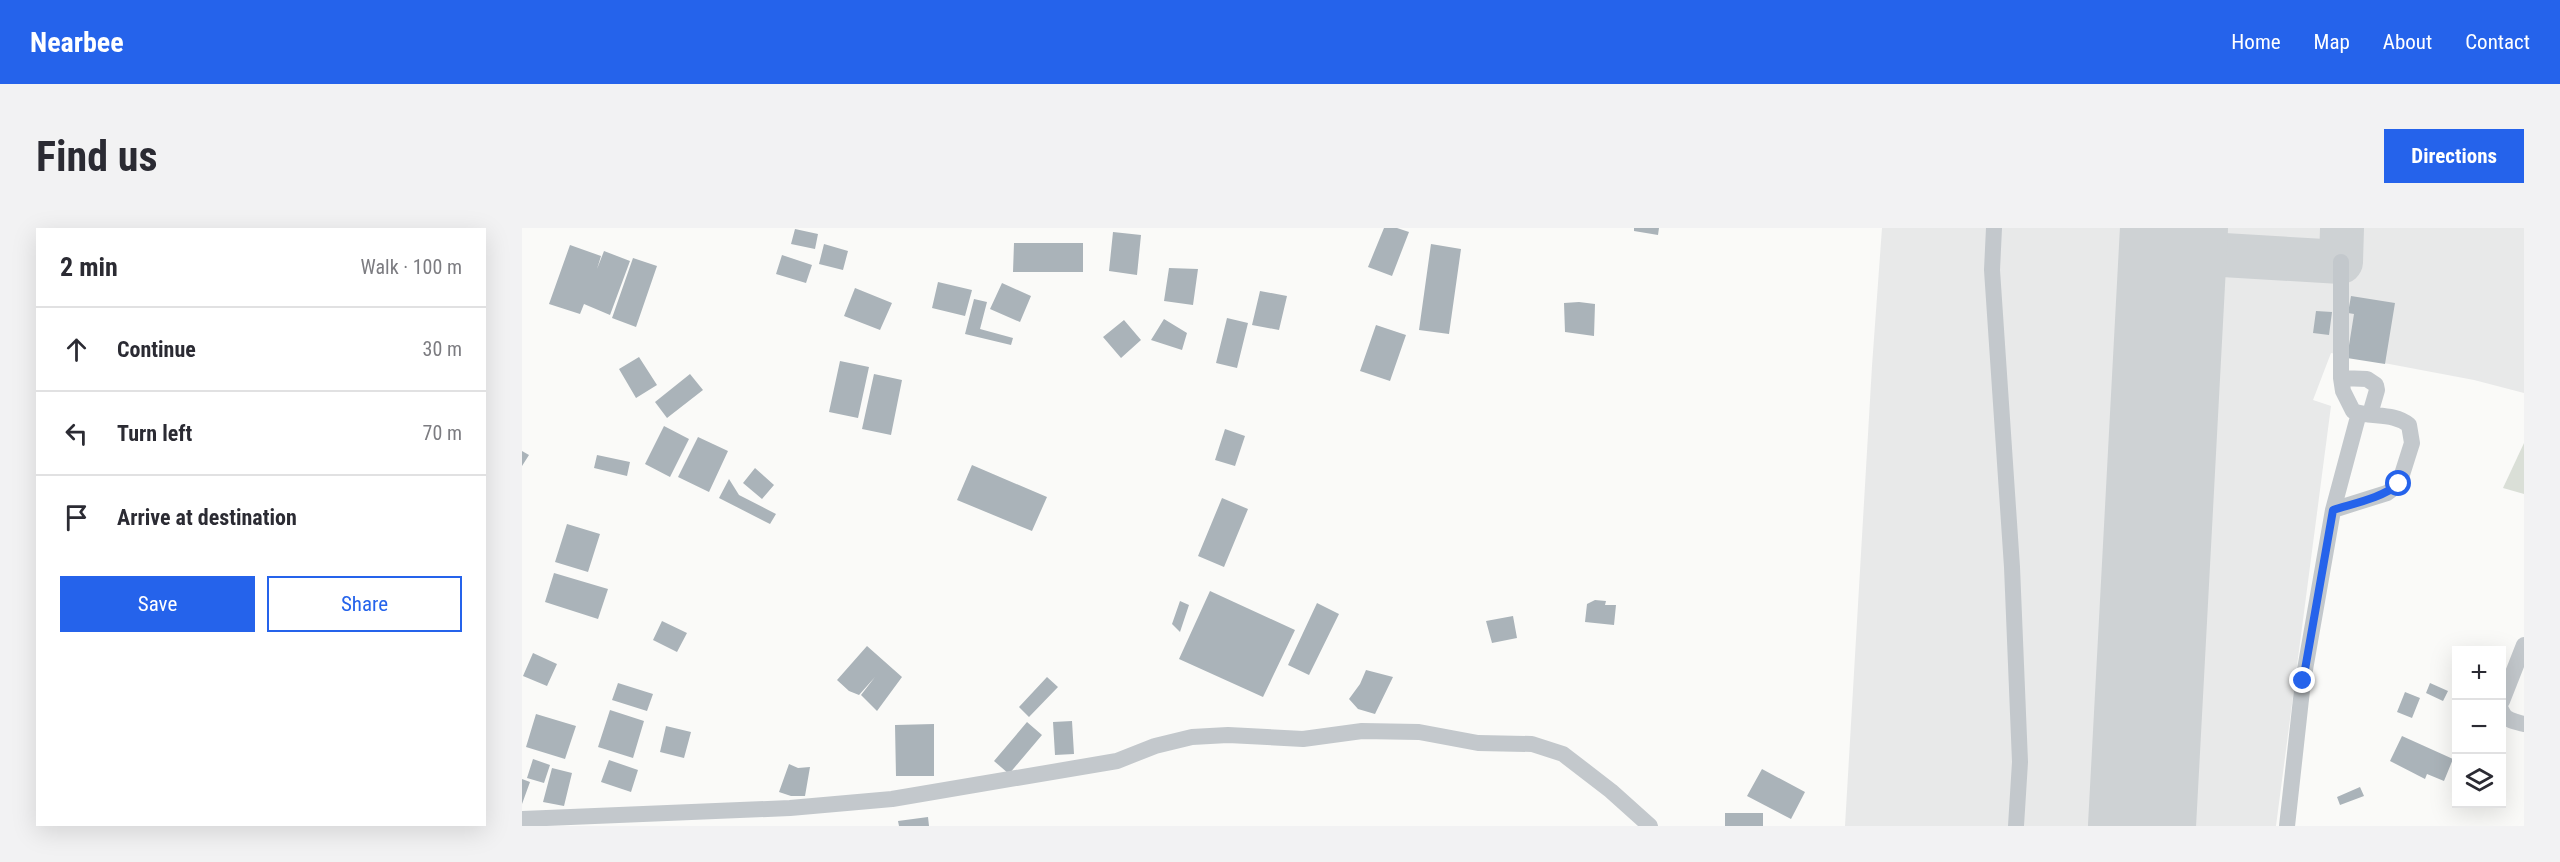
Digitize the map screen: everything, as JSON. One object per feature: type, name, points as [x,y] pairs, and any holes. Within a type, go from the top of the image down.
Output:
[{"type":"street","points":[[1994,228],[1992,270],[2012,567],[2020,762],[2016,826]]},
{"type":"street","points":[[2333,510],[2387,493],[2399,484],[2412,443],[2409,425],[2396,417],[2353,411],[2343,391],[2341,262]]},
{"type":"street","points":[[2288,826],[2303,681],[2333,510],[2365,413],[2377,390],[2376,385],[2367,379],[2341,378]]},
{"type":"street","points":[[2502,700],[2524,645]]},
{"type":"street","points":[[2506,718],[2524,724]]},
{"type":"street","points":[[522,819],[790,808],[891,799],[1117,761],[1155,746],[1192,737],[1228,735],[1303,740],[1362,731],[1419,732],[1478,743],[1532,744],[1563,754],[1611,791],[1650,826]]},
{"type":"shaded area","points":[[1882,228],[2524,228],[2524,393],[2474,380],[2331,353],[2313,400],[2331,406],[2276,826],[1845,826]]},
{"type":"shaded area","points":[[2524,443],[2524,494],[2503,488]]},
{"type":"building","points":[[1384,228],[1397,228],[1409,232],[1392,276],[1368,267]]},
{"type":"building","points":[[1634,228],[1659,228],[1658,235],[1634,231]]},
{"type":"building","points":[[795,229],[818,234],[815,249],[791,244]]},
{"type":"building","points":[[1113,232],[1141,235],[1137,275],[1109,271]]},
{"type":"building","points":[[1014,243],[1083,243],[1083,272],[1013,272]]},
{"type":"building","points":[[824,244],[848,251],[843,270],[819,264]]},
{"type":"building","points":[[1431,244],[1461,249],[1449,334],[1419,330]]},
{"type":"building","points":[[570,245],[601,256],[597,269],[604,251],[630,261],[610,315],[584,304],[580,314],[549,304]]},
{"type":"building","points":[[782,255],[812,265],[806,283],[776,274]]},
{"type":"building","points":[[633,258],[657,266],[636,327],[612,318]]},
{"type":"building","points":[[1169,268],[1198,269],[1193,305],[1164,301]]},
{"type":"building","points":[[938,282],[972,290],[965,316],[932,308]]},
{"type":"building","points":[[1002,283],[1031,296],[1020,322],[990,309]]},
{"type":"building","points":[[855,288],[892,303],[880,330],[844,316]]},
{"type":"building","points":[[1260,291],[1287,296],[1279,330],[1252,325]]},
{"type":"building","points":[[2351,296],[2395,303],[2385,364],[2347,358],[2354,314],[2348,313]]},
{"type":"building","points":[[974,299],[987,302],[980,329],[1013,338],[1011,345],[965,334]]},
{"type":"building","points":[[1564,303],[1595,304],[1594,336],[1565,332]]},
{"type":"building","points":[[2316,311],[2332,312],[2329,335],[2313,333]]},
{"type":"building","points":[[1227,318],[1248,323],[1237,368],[1216,363]]},
{"type":"building","points":[[1164,319],[1187,333],[1182,350],[1151,340]]},
{"type":"building","points":[[1124,320],[1141,340],[1121,358],[1103,337]]},
{"type":"building","points":[[1376,325],[1406,335],[1390,381],[1360,371]]},
{"type":"building","points":[[639,357],[657,385],[636,398],[619,369]]},
{"type":"building","points":[[840,361],[869,367],[858,418],[829,412]]},
{"type":"building","points":[[690,374],[703,390],[667,418],[655,402]]},
{"type":"building","points":[[874,374],[902,380],[891,435],[862,429]]},
{"type":"building","points":[[664,426],[689,439],[670,477],[645,464]]},
{"type":"building","points":[[1225,429],[1245,436],[1235,466],[1215,460]]},
{"type":"building","points":[[698,437],[728,451],[709,492],[678,477]]},
{"type":"building","points":[[522,451],[529,455],[522,466]]},
{"type":"building","points":[[597,455],[630,462],[627,476],[594,468]]},
{"type":"building","points":[[972,465],[1047,497],[1032,531],[957,500]]},
{"type":"building","points":[[755,468],[774,485],[762,499],[743,483]]},
{"type":"building","points":[[729,479],[739,495],[776,514],[770,524],[719,498]]},
{"type":"building","points":[[1222,498],[1248,509],[1224,567],[1198,556]]},
{"type":"building","points":[[567,524],[600,534],[588,572],[555,562]]},
{"type":"building","points":[[554,573],[608,589],[598,619],[545,602]]},
{"type":"building","points":[[1210,591],[1295,630],[1263,697],[1179,659]]},
{"type":"building","points":[[1595,600],[1606,601],[1605,605],[1616,605],[1614,625],[1585,622],[1587,604]]},
{"type":"building","points":[[1180,601],[1189,605],[1180,632],[1172,624]]},
{"type":"building","points":[[1317,603],[1339,614],[1309,675],[1288,665]]},
{"type":"building","points":[[1513,616],[1517,638],[1492,643],[1486,621]]},
{"type":"building","points":[[662,621],[687,633],[677,652],[653,640]]},
{"type":"building","points":[[867,646],[902,677],[877,711],[861,695],[875,677],[859,695],[849,691],[837,680]]},
{"type":"building","points":[[533,653],[557,664],[547,686],[523,676]]},
{"type":"building","points":[[1366,670],[1393,677],[1375,714],[1358,709],[1349,699],[1360,684]]},
{"type":"building","points":[[1047,677],[1058,687],[1029,717],[1019,707]]},
{"type":"building","points":[[618,683],[653,694],[647,711],[612,700]]},
{"type":"building","points":[[2430,683],[2448,691],[2443,701],[2426,693]]},
{"type":"building","points":[[2405,692],[2420,698],[2412,718],[2397,712]]},
{"type":"building","points":[[610,710],[644,721],[633,758],[598,747]]},
{"type":"building","points":[[536,714],[576,726],[565,759],[526,747]]},
{"type":"building","points":[[1072,721],[1074,754],[1055,755],[1053,722]]},
{"type":"building","points":[[1027,722],[1042,735],[1009,774],[994,761]]},
{"type":"building","points":[[934,724],[934,776],[896,776],[895,725]]},
{"type":"building","points":[[666,726],[691,732],[684,758],[660,752]]},
{"type":"building","points":[[2402,736],[2452,759],[2444,781],[2427,774],[2425,779],[2390,761]]},
{"type":"building","points":[[533,759],[550,765],[544,783],[527,778]]},
{"type":"building","points":[[609,760],[638,770],[631,792],[601,782]]},
{"type":"building","points":[[789,764],[798,768],[810,767],[805,796],[791,796],[779,792]]},
{"type":"building","points":[[552,768],[572,773],[564,806],[543,802]]},
{"type":"building","points":[[1762,769],[1805,792],[1791,819],[1747,796]]},
{"type":"building","points":[[522,779],[530,782],[522,804]]},
{"type":"building","points":[[2360,787],[2364,796],[2340,805],[2337,797]]},
{"type":"building","points":[[1725,813],[1763,813],[1763,826],[1725,826]]},
{"type":"building","points":[[928,817],[929,826],[899,826],[898,821]]},
{"type":"taxiway","points":[[2173,252],[2341,262],[2342,228]]},
{"type":"runway","points":[[2142,826],[2174,228]]},
{"type":"route","points":[[2303,681],[2333,510],[2387,493],[2399,484]]}]
